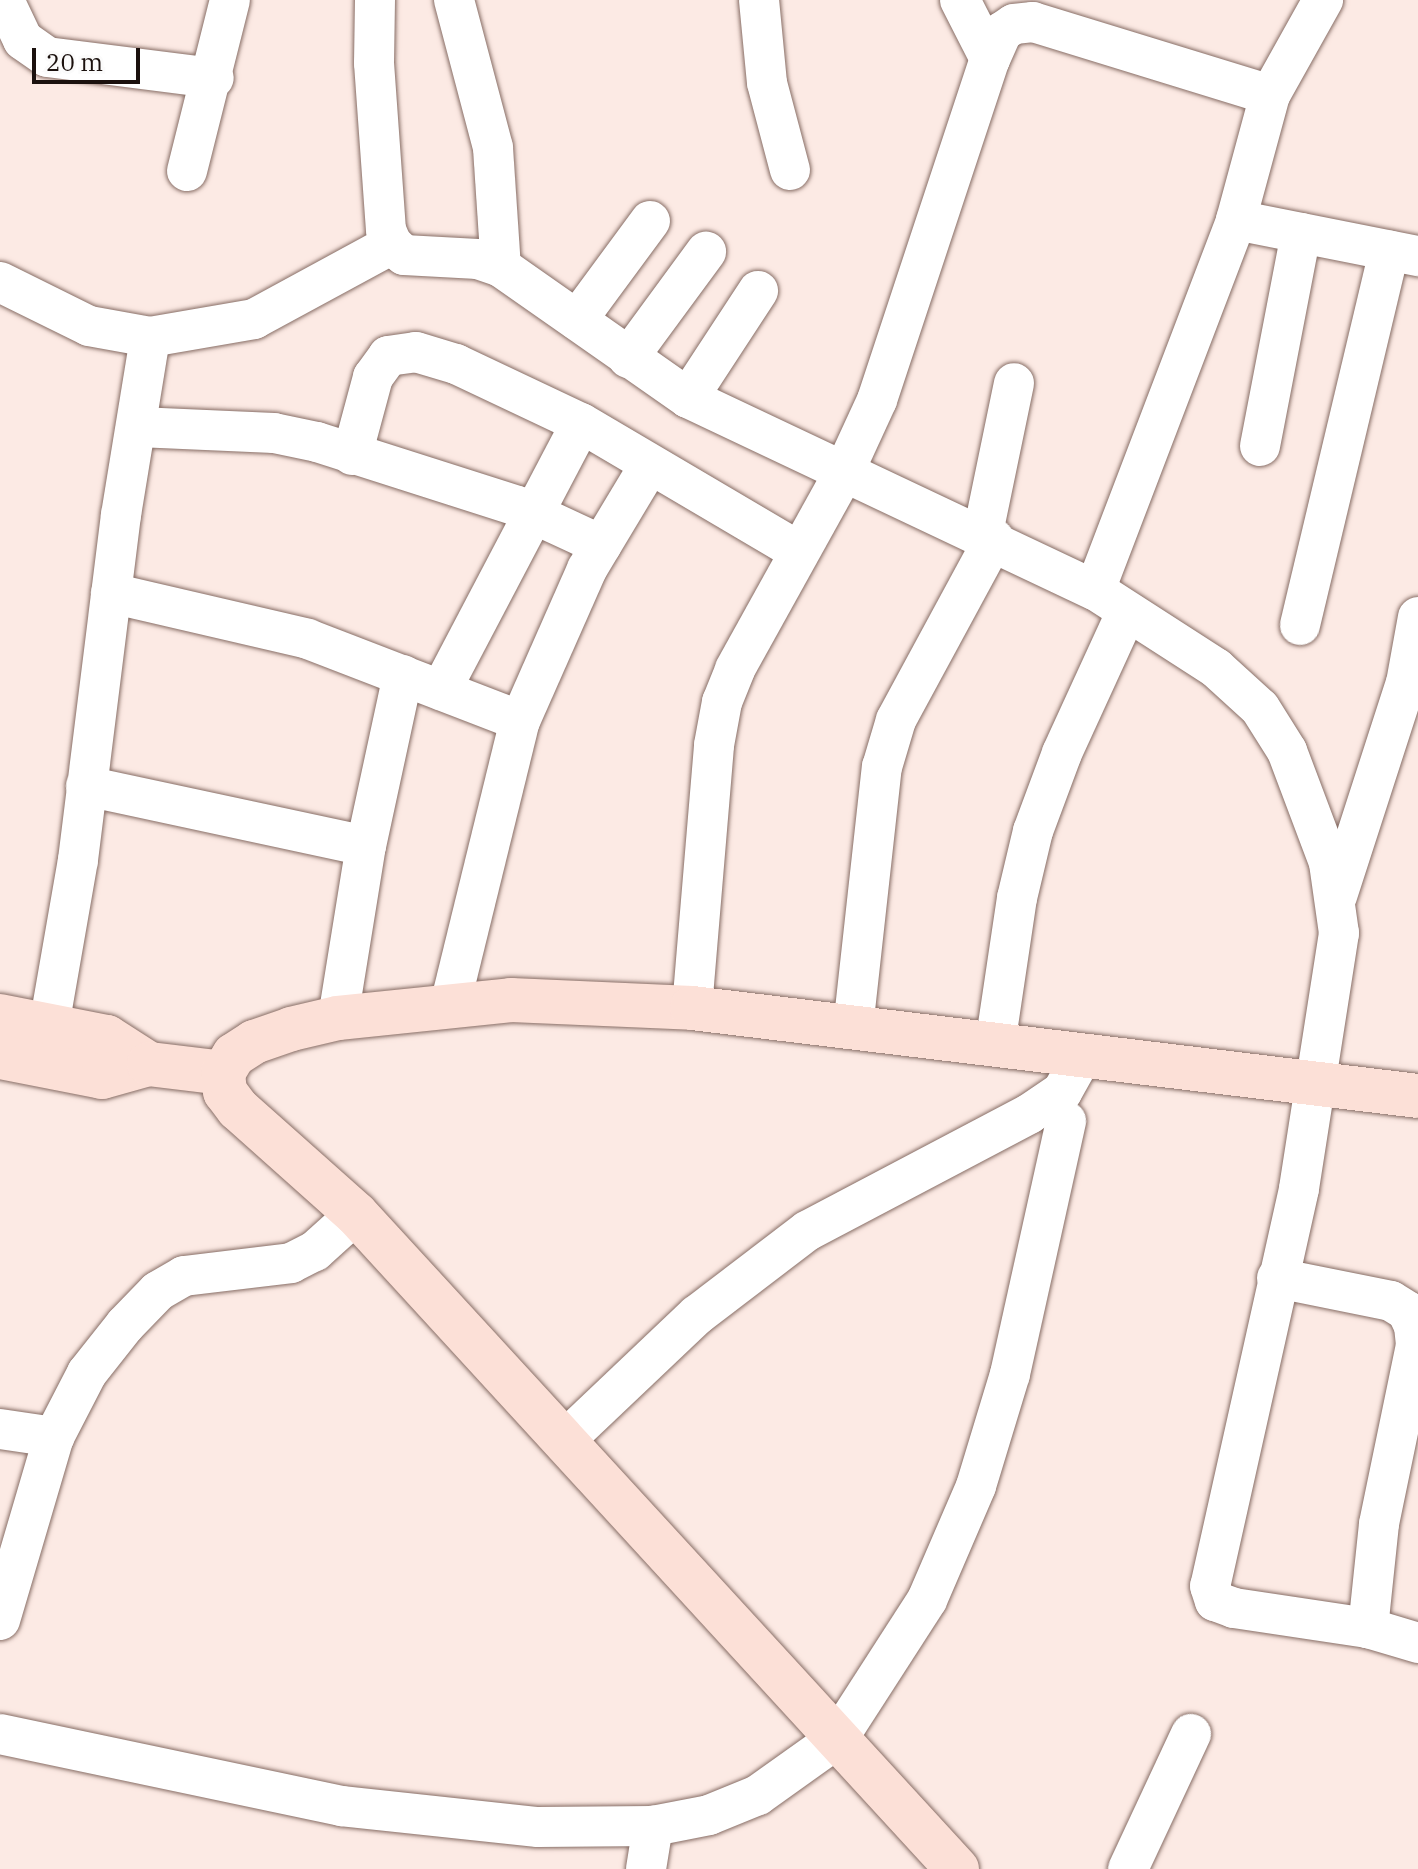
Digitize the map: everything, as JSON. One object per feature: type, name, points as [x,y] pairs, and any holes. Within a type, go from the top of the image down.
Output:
[{"type":"street","points":[[4,0],[23,40],[47,57],[214,78]]},
{"type":"street","points":[[187,171],[214,78],[230,0]]},
{"type":"street","points":[[375,0],[374,63],[392,244],[404,255],[478,259],[501,267],[688,398],[843,474],[988,536],[1110,601],[1216,668],[1260,708],[1287,751],[1337,896],[1339,933],[1316,1086],[1210,1586],[1215,1601],[1234,1608],[1368,1628],[1418,1643]]},
{"type":"street","points":[[454,0],[493,148],[501,267]]},
{"type":"street","points":[[759,0],[767,83],[790,170]]},
{"type":"street","points":[[960,0],[990,59]]},
{"type":"street","points":[[995,1045],[1017,898],[1033,831],[1062,753],[1236,220],[1270,95],[1323,0]]},
{"type":"street","points":[[692,1008],[714,745],[722,702],[798,551],[843,474],[877,400],[990,59],[1002,32],[1014,24],[1033,22],[1270,95]]},
{"type":"street","points":[[1236,220],[1404,253],[1300,625]]},
{"type":"street","points":[[577,320],[650,221]]},
{"type":"street","points":[[1260,446],[1301,233]]},
{"type":"street","points":[[0,282],[89,326],[150,337],[254,319],[392,244]]},
{"type":"street","points":[[628,358],[706,252]]},
{"type":"street","points":[[688,398],[758,291]]},
{"type":"street","points":[[49,1026],[150,337]]},
{"type":"street","points":[[352,455],[373,377],[388,356],[401,351],[456,364],[581,423],[649,466],[798,551]]},
{"type":"street","points":[[853,1028],[882,767],[896,720],[988,536],[1014,383]]},
{"type":"street","points":[[441,690],[581,423]]},
{"type":"street","points":[[138,427],[274,433],[533,514],[601,545]]},
{"type":"street","points":[[450,1005],[520,721],[601,545],[649,466]]},
{"type":"street","points":[[111,593],[308,639],[520,721]]},
{"type":"street","points":[[1337,896],[1406,683],[1418,617]]},
{"type":"street","points":[[338,1018],[366,846],[403,675]]},
{"type":"street","points":[[86,786],[366,846]]},
{"type":"street","points":[[957,1869],[356,1214],[238,1109],[225,1092],[223,1073],[234,1055],[254,1042],[338,1018],[511,1000],[692,1008],[1418,1096]]},
{"type":"street","points":[[0,1016],[107,1037],[149,1064]]},
{"type":"street","points":[[564,1441],[697,1315],[807,1231],[1029,1114],[1062,1092],[1082,1056]]},
{"type":"street","points":[[0,1057],[102,1077],[149,1064],[223,1073]]},
{"type":"street","points":[[0,1734],[341,1806],[538,1827],[653,1826],[709,1815],[758,1795],[838,1738],[927,1600],[976,1486],[1010,1374],[1066,1121]]},
{"type":"street","points":[[0,1620],[7,1571],[54,1437],[87,1373],[158,1291],[184,1276],[215,1269],[291,1263],[315,1251],[356,1214]]},
{"type":"street","points":[[1277,1278],[1391,1301],[1407,1311],[1414,1326],[1414,1358],[1379,1524],[1368,1628]]},
{"type":"street","points":[[0,1429],[54,1437]]},
{"type":"street","points":[[1128,1869],[1191,1734]]},
{"type":"street","points":[[646,1869],[653,1826]]}]
